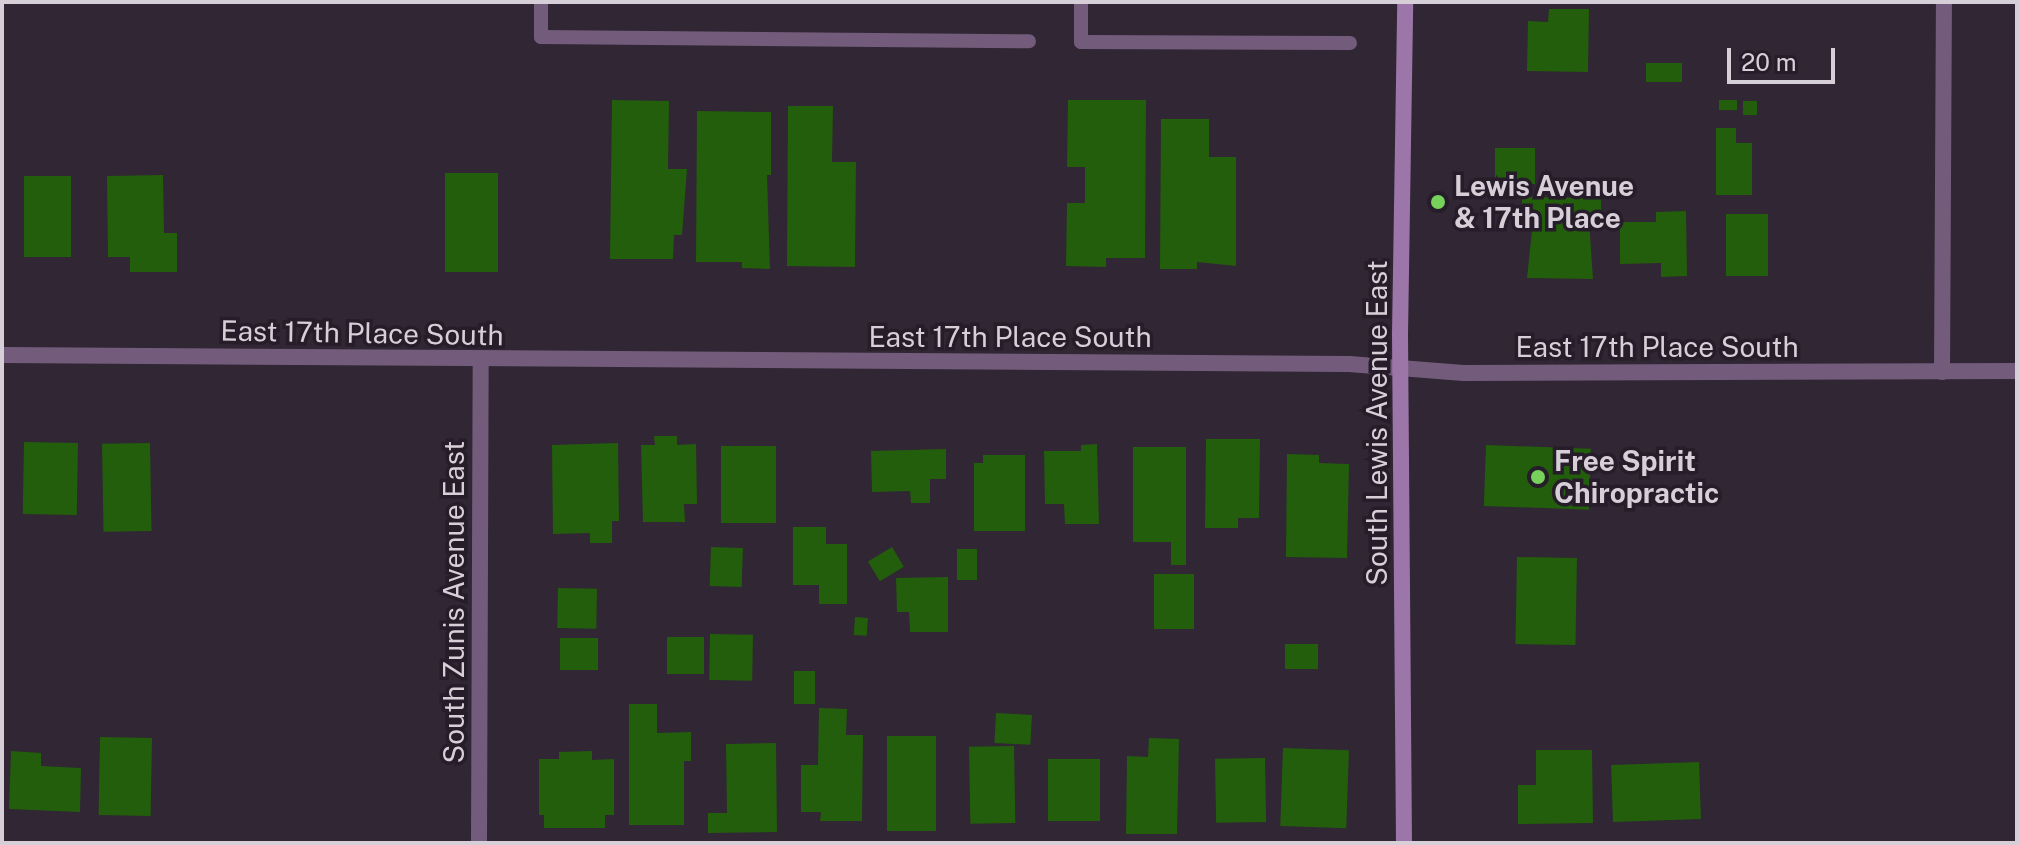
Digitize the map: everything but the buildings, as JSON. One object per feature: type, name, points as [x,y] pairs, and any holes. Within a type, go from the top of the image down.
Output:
[{"type":"main road","name":"South Lewis Avenue East","points":[[1404,843],[1400,368],[1405,2]]},
{"type":"street","points":[[1942,372],[1944,2]]},
{"type":"street","name":"East 17th Place South","points":[[2,355],[1400,368],[1464,373],[2017,371]]},
{"type":"street","name":"South Zunis Avenue East","points":[[479,843],[481,361]]},
{"type":"lane","points":[[541,2],[541,37],[1029,41]]},
{"type":"lane","points":[[1081,2],[1081,42],[1350,43]]},
{"type":"place","name":"Lewis Avenue & 17th Place","points":[[1438,202]]},
{"type":"place","name":"Free Spirit Chiropractic","points":[[1538,477]]}]
